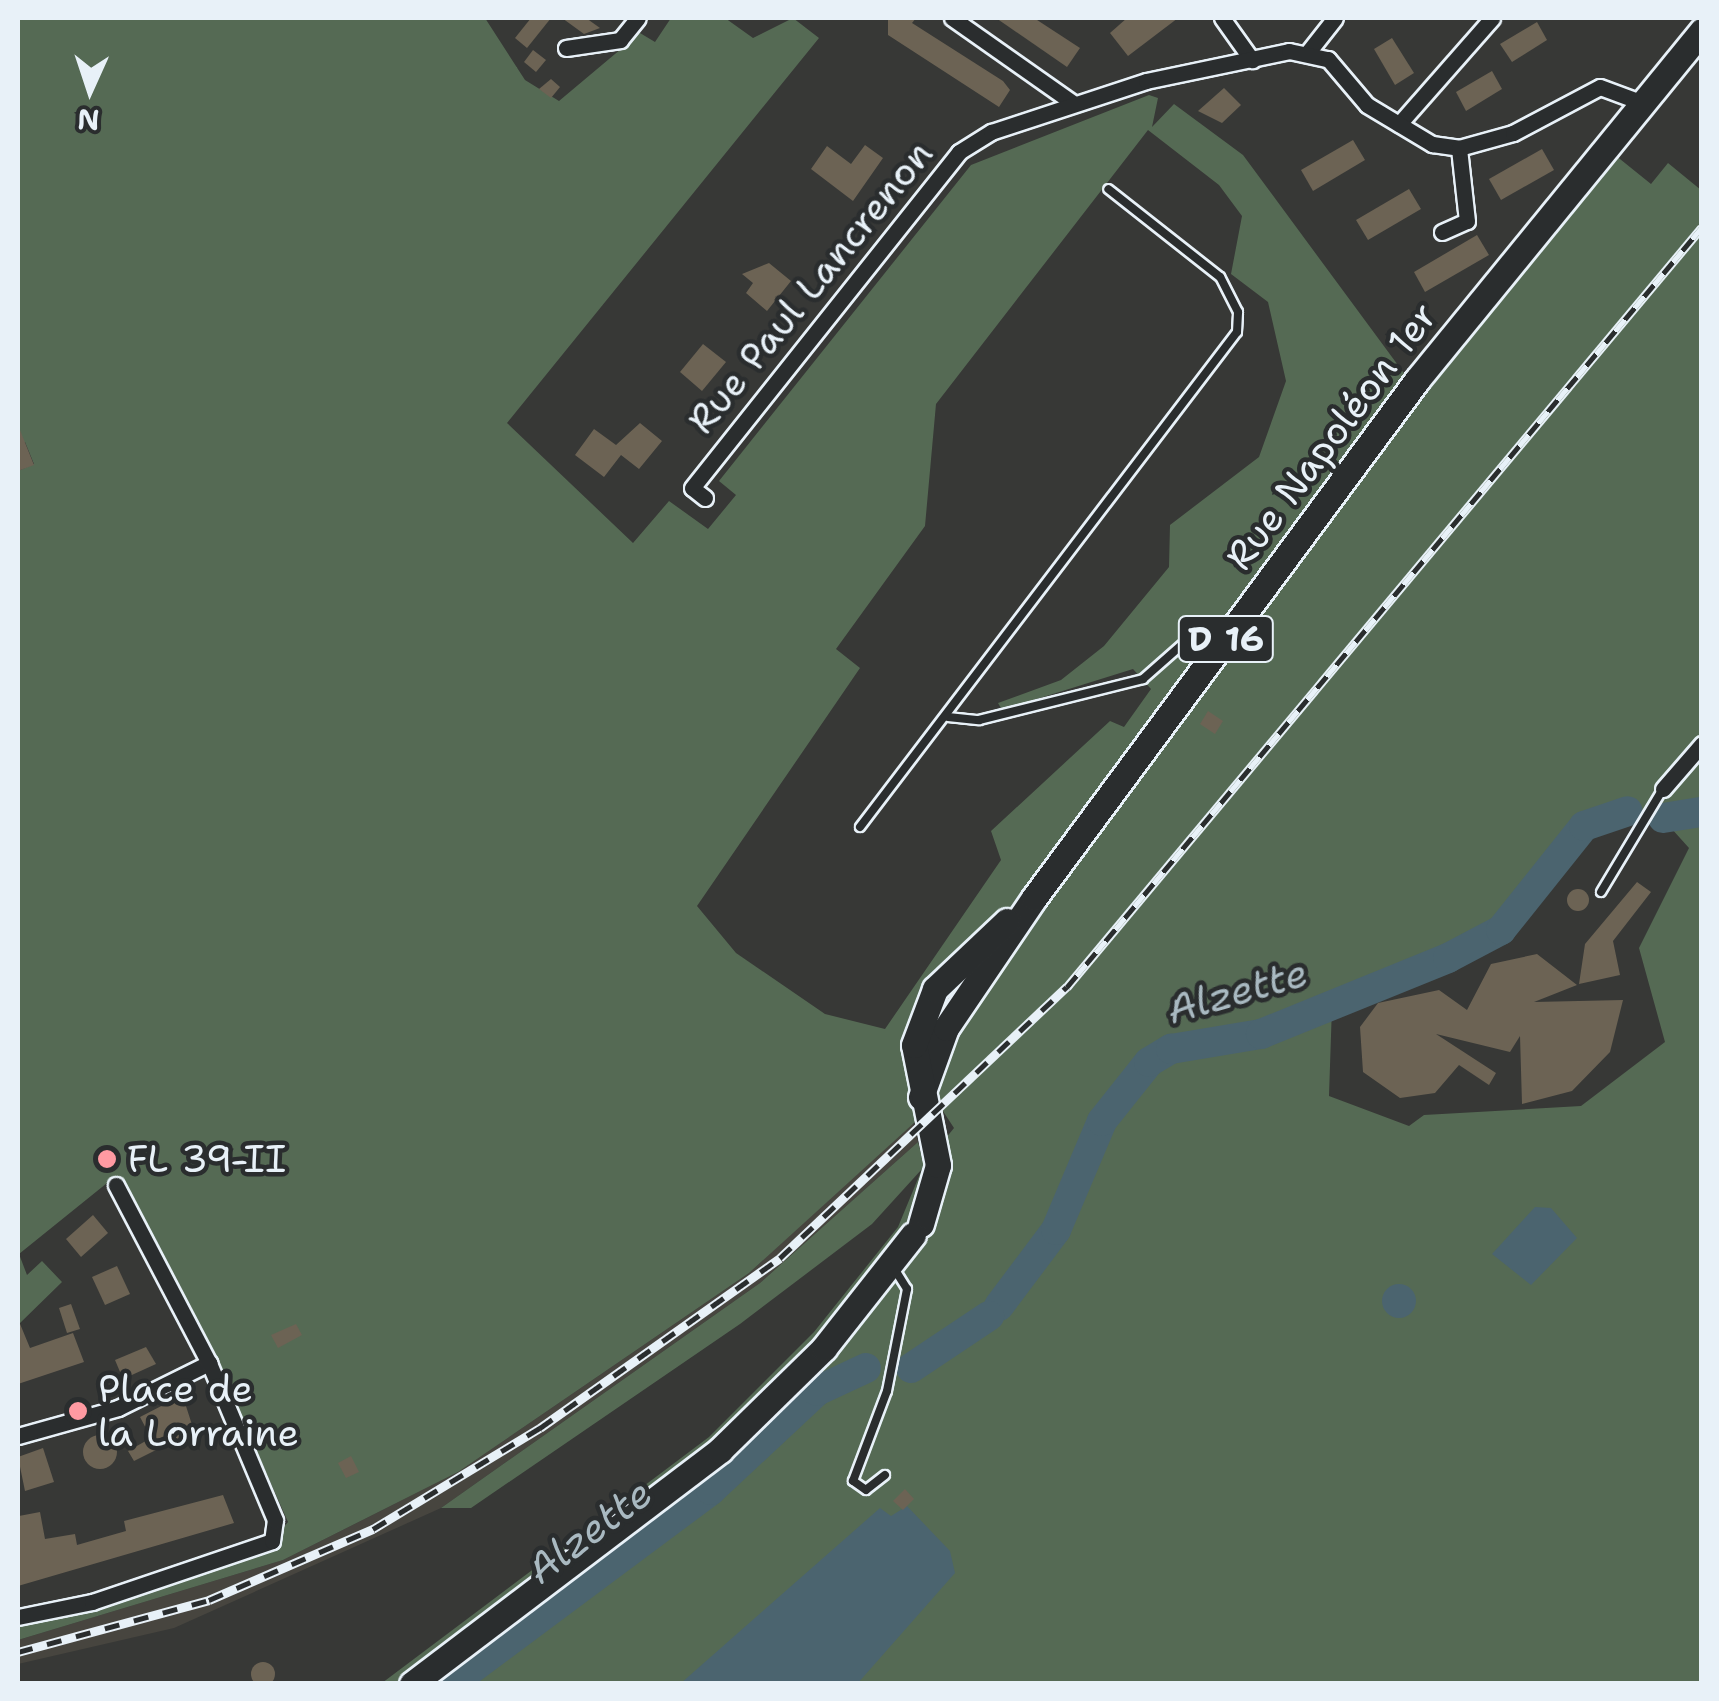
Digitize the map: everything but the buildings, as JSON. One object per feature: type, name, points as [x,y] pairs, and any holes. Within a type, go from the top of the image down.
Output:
[{"type":"main road","name":"Rue Napoléon 1er","points":[[890,1265],[917,1230],[938,1164],[921,1098],[914,1045],[935,989],[1034,898],[1423,373],[1702,30]]},
{"type":"main road","name":"D 16","points":[[412,1684],[720,1450],[824,1348],[890,1265]]},
{"type":"street","points":[[566,48],[620,40],[638,18]]},
{"type":"street","points":[[952,18],[1073,103]]},
{"type":"street","points":[[1222,18],[1252,60]]},
{"type":"street","points":[[1335,18],[1309,51],[1398,124],[1460,148],[1512,133],[1600,87],[1643,103]]},
{"type":"street","points":[[1398,124],[1492,18]]},
{"type":"street","name":"Rue Paul Lancrenon","points":[[704,498],[692,488],[958,152],[1073,103],[1252,60],[1309,51]]},
{"type":"street","points":[[1442,232],[1467,221],[1460,148]]},
{"type":"street","points":[[1663,789],[1702,744]]},
{"type":"street","points":[[18,1617],[92,1602],[272,1540],[275,1520],[209,1363],[116,1185]]},
{"type":"street","points":[[18,1436],[118,1408],[209,1363]]},
{"type":"lane","points":[[860,827],[948,717],[1236,332],[1238,312],[1220,277],[1108,189]]},
{"type":"lane","points":[[948,717],[978,720],[1143,680],[1208,624],[1230,634]]},
{"type":"lane","points":[[1601,892],[1637,826],[1663,789]]},
{"type":"lane","points":[[885,1475],[866,1490],[853,1481],[887,1391],[907,1289],[890,1265]]},
{"type":"shaded area","points":[[913,1123],[918,1142],[760,1283],[441,1508],[174,1628],[18,1664],[18,1640],[283,1560],[458,1472],[749,1273]]},
{"type":"green space","points":[[18,18],[485,18],[525,80],[559,101],[640,33],[655,42],[671,18],[725,18],[753,38],[793,18],[819,38],[507,423],[633,543],[669,501],[708,529],[736,495],[719,481],[971,165],[1149,95],[1158,98],[1152,127],[1174,104],[1243,155],[1420,395],[1615,155],[1651,184],[1668,163],[1701,190],[1701,1683],[382,1683],[709,1437],[814,1332],[898,1227],[922,1169],[872,1224],[740,1324],[471,1508],[441,1508],[760,1283],[918,1142],[924,1165],[954,1128],[937,1102],[749,1273],[458,1472],[283,1560],[18,1640],[18,1617],[272,1541],[288,1522],[215,1357],[124,1185],[112,1179],[19,1254],[27,1275],[42,1261],[62,1282],[18,1325],[18,471],[34,464],[25,442],[18,444]],"holes":[[[1148,130],[1219,185],[1242,216],[1231,274],[1268,302],[1286,381],[1259,457],[1170,525],[1169,567],[1104,646],[1061,680],[998,703],[1002,710],[1133,669],[1151,689],[1124,727],[1110,721],[991,831],[1001,860],[885,1029],[825,1014],[736,953],[697,906],[860,668],[836,649],[925,526],[936,404]],[[1628,811],[1662,818],[1689,848],[1639,948],[1665,1042],[1581,1106],[1424,1115],[1409,1126],[1329,1096],[1332,1006],[1501,930],[1584,826]]]},
{"type":"water","points":[[1535,1207],[1551,1208],[1577,1238],[1531,1285],[1492,1254]]},
{"type":"water","points":[[1399,1284],[1411,1289],[1416,1301],[1411,1313],[1399,1318],[1387,1313],[1382,1301],[1387,1289]]},
{"type":"water","points":[[907,1506],[950,1551],[955,1573],[858,1683],[680,1684],[880,1508],[891,1516]]},
{"type":"waterway","name":"Alzette","points":[[999,1306],[1056,1230],[1102,1121],[1149,1062],[1171,1049],[1261,1034],[1448,958],[1501,930],[1584,826],[1628,811]]},
{"type":"waterway","name":"Alzette","points":[[1663,818],[1702,812]]},
{"type":"waterway","name":"Alzette","points":[[911,1368],[989,1316]]},
{"type":"waterway","name":"Alzette","points":[[451,1684],[711,1490],[817,1391],[866,1368]]},
{"type":"railway","points":[[18,1652],[209,1600],[373,1529],[540,1428],[780,1258],[1067,987],[1702,227]]},
{"type":"place","name":"FL 39-II","points":[[107,1159]]},
{"type":"place","name":"Place de la Lorraine","points":[[78,1411]]}]
